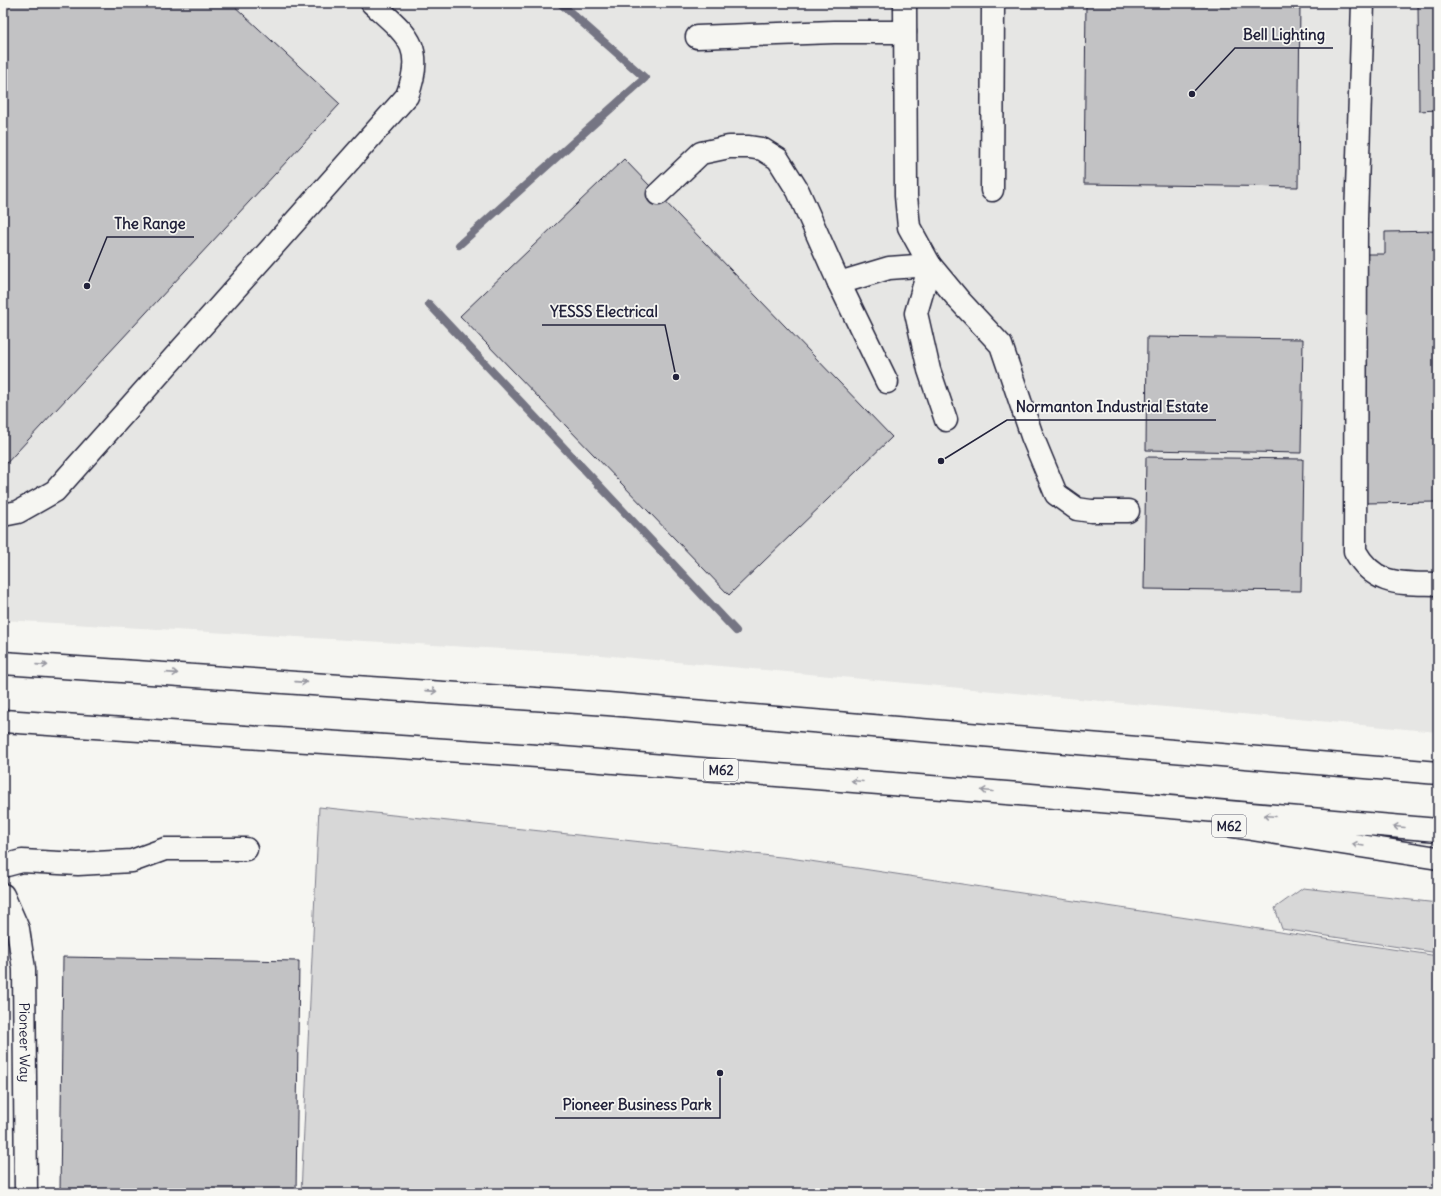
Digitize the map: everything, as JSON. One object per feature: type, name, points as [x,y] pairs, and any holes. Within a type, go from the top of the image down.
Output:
[{"type":"main road","points":[[3,515],[18,512],[55,491],[407,96],[414,77],[415,57],[405,33],[372,3]]},
{"type":"main road","points":[[905,3],[906,196],[909,227],[930,265],[959,300],[1002,345],[1032,436],[1056,494],[1077,509],[1091,511],[1128,511]]},
{"type":"main road","points":[[992,190],[993,3]]},
{"type":"main road","points":[[1363,3],[1356,211],[1355,551],[1363,564],[1374,574],[1397,583],[1438,584]]},
{"type":"main road","points":[[697,37],[834,32],[905,32]]},
{"type":"main road","points":[[658,194],[701,153],[729,148],[749,147],[762,149],[778,159],[798,191],[839,282],[888,382]]},
{"type":"main road","points":[[839,282],[889,268],[930,265]]},
{"type":"main road","points":[[930,265],[916,313],[929,370],[946,420]]},
{"type":"main road","points":[[3,663],[608,704],[1438,772]]},
{"type":"main road","name":"M62","points":[[3,721],[537,756],[1019,794],[1438,830]]},
{"type":"main road","name":"M62","points":[[1019,794],[1438,858]]},
{"type":"main road","points":[[3,866],[22,861],[78,864],[132,861],[164,849],[246,850]]},
{"type":"main road","name":"Pioneer Way","points":[[3,895],[18,929],[24,969],[26,1193]]},
{"type":"shaded area","points":[[3,3],[1438,3],[1438,732],[590,654],[3,620]]},
{"type":"shaded area","points":[[319,807],[790,858],[1438,956],[1438,1193],[301,1193]]},
{"type":"shaded area","points":[[1303,888],[1438,903],[1438,953],[1282,929],[1275,908]]},
{"type":"building","points":[[3,3],[231,3],[340,104],[3,467]]},
{"type":"building","points":[[1086,3],[1300,3],[1298,187],[1084,184]]},
{"type":"building","points":[[1418,3],[1438,3],[1438,110],[1419,111]]},
{"type":"building","points":[[624,159],[892,437],[729,595],[460,316]]},
{"type":"building","points":[[1438,231],[1438,502],[1364,503],[1361,254],[1385,254],[1385,232]]},
{"type":"building","points":[[1147,337],[1303,339],[1301,453],[1146,450]]},
{"type":"building","points":[[1146,457],[1303,459],[1301,591],[1144,589]]},
{"type":"building","points":[[63,957],[299,961],[296,1193],[60,1193]]},
{"type":"waterway","points":[[459,245],[645,78],[560,3]]},
{"type":"waterway","points":[[429,304],[736,631]]},
{"type":"place","name":"Bell Lighting","points":[[1192,94]]},
{"type":"place","name":"The Range","points":[[87,286]]},
{"type":"place","name":"YESSS Electrical","points":[[676,377]]},
{"type":"place","name":"Normanton Industrial Estate","points":[[941,461]]},
{"type":"place","name":"Pioneer Business Park","points":[[720,1073]]}]
